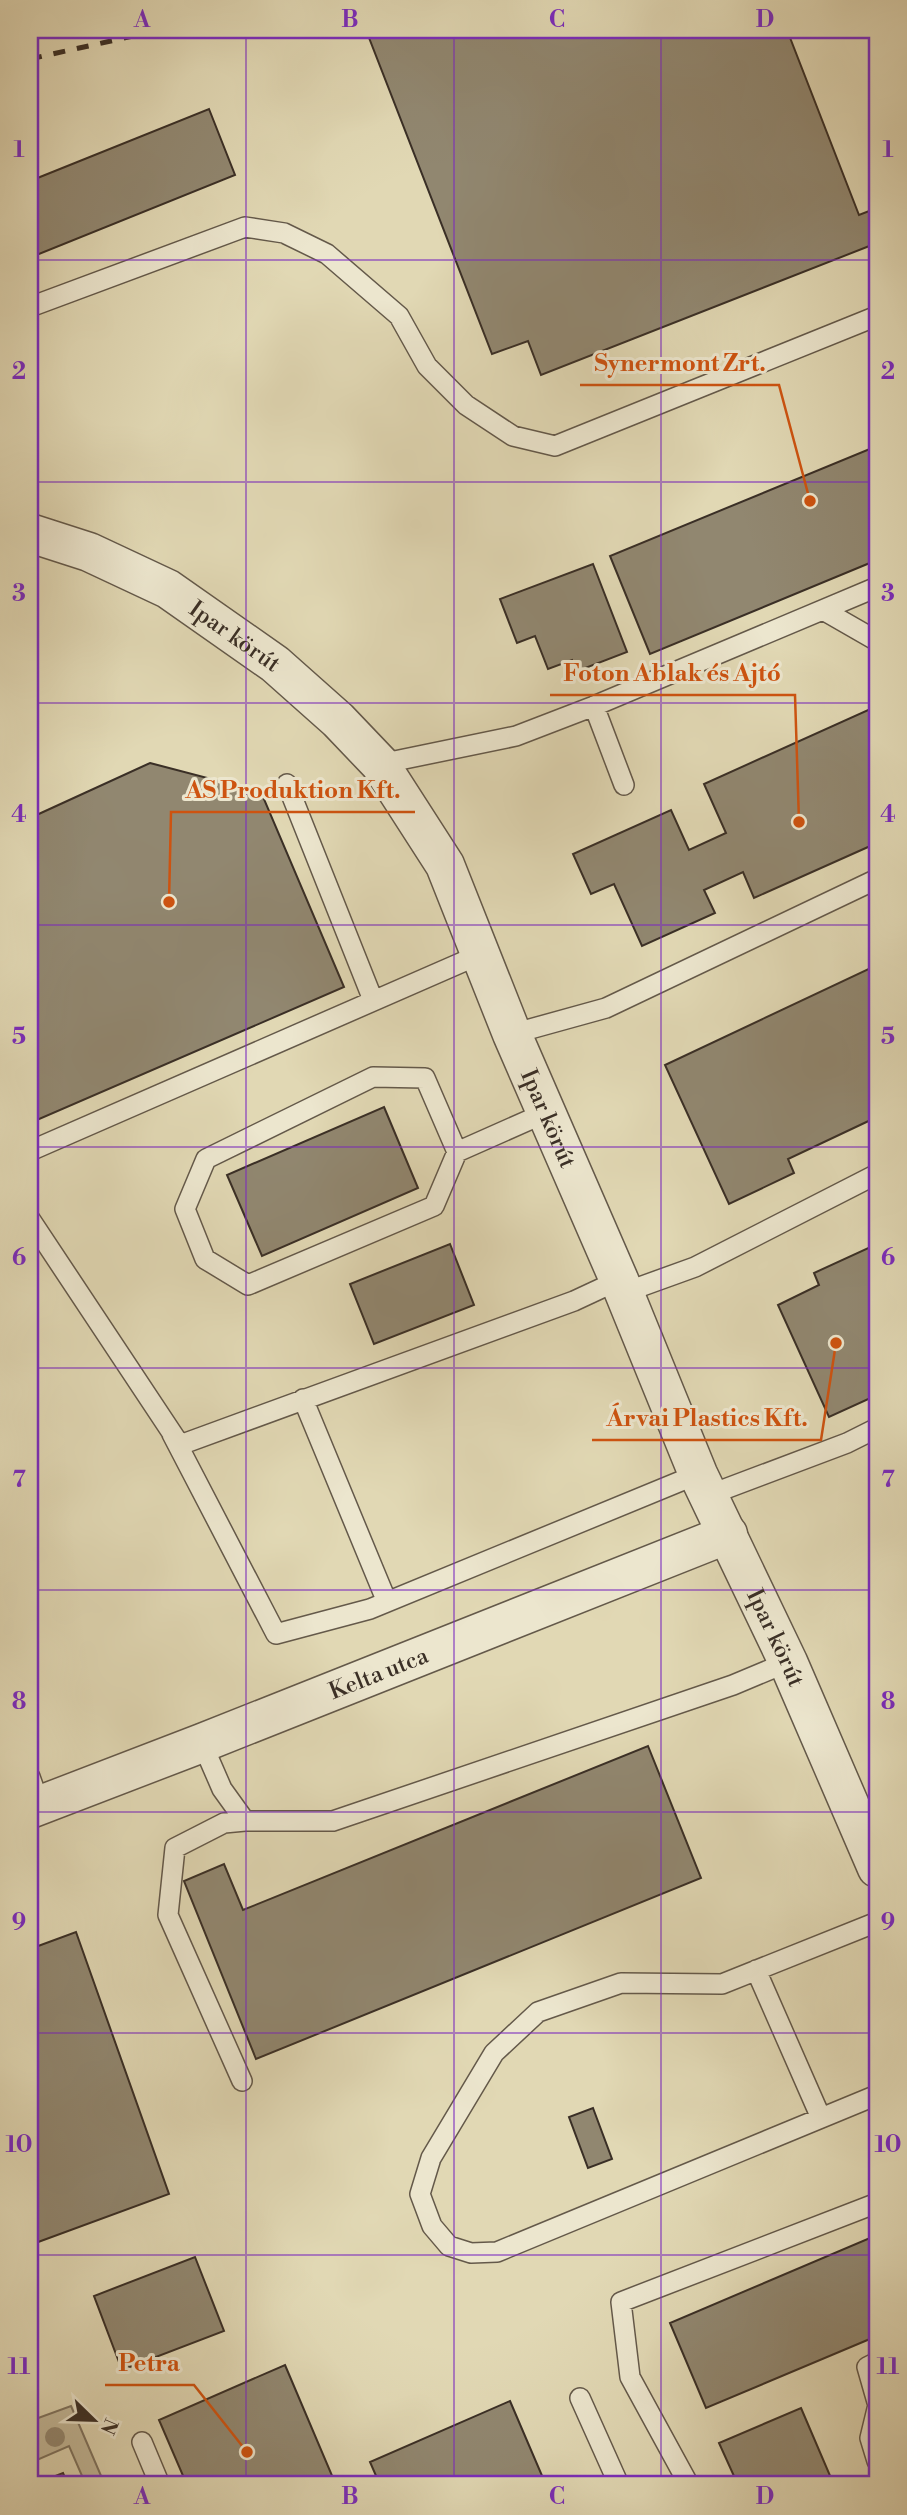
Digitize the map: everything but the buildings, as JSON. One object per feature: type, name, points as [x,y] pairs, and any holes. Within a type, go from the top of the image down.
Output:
[{"type":"street","name":"Ipar körút","points":[[30,533],[89,552],[168,589],[275,664],[338,720],[380,764],[445,865],[545,1113],[704,1485],[788,1662],[877,1868]]},
{"type":"street","name":"Kelta utca","points":[[33,1797],[202,1743],[728,1534]]},
{"type":"lane","points":[[30,307],[245,227],[284,233],[327,254],[399,316],[427,366],[466,405],[513,436],[555,446],[877,316]]},
{"type":"lane","points":[[380,764],[516,736],[877,587]]},
{"type":"lane","points":[[823,610],[877,641]]},
{"type":"lane","points":[[594,706],[624,785]]},
{"type":"lane","points":[[287,784],[373,1000]]},
{"type":"lane","points":[[512,1034],[606,1008],[877,879]]},
{"type":"lane","points":[[30,1151],[481,954]]},
{"type":"lane","points":[[457,1152],[425,1078],[373,1077],[206,1159],[185,1209],[205,1259],[248,1285],[434,1206],[457,1152],[545,1113]]},
{"type":"lane","points":[[30,1219],[180,1445],[574,1301],[695,1266],[877,1174]]},
{"type":"lane","points":[[303,1399],[387,1602]]},
{"type":"lane","points":[[171,1432],[276,1634],[370,1609],[704,1485],[847,1443],[877,1428]]},
{"type":"lane","points":[[242,2081],[168,1914],[176,1848],[224,1823],[332,1821],[733,1685],[788,1662]]},
{"type":"lane","points":[[202,1743],[222,1789],[245,1821]]},
{"type":"lane","points":[[877,1922],[722,1984],[621,1983],[538,2012],[494,2053],[431,2158],[420,2194],[432,2226],[449,2246],[471,2253],[497,2252],[877,2095]]},
{"type":"lane","points":[[756,1970],[821,2118]]},
{"type":"lane","points":[[689,2485],[630,2376],[621,2302],[877,2203]]},
{"type":"lane","points":[[877,2362],[867,2367],[877,2402]]},
{"type":"lane","points":[[580,2398],[619,2485]]},
{"type":"lane","points":[[877,2409],[870,2438],[877,2461]]},
{"type":"lane","points":[[142,2442],[160,2485]]},
{"type":"shaded area","points":[[71,2406],[105,2485],[86,2485],[69,2446],[30,2463],[30,2421]]},
{"type":"railway","points":[[30,59],[160,30]]},
{"type":"place","name":"Synermont Zrt.","points":[[810,501]]},
{"type":"place","name":"Foton Ablak és Ajtó","points":[[799,822]]},
{"type":"place","name":"AS Produktion Kft.","points":[[169,902]]},
{"type":"place","name":"Árvai Plastics Kft.","points":[[836,1343]]},
{"type":"place","name":"Petra","points":[[247,2452]]}]
